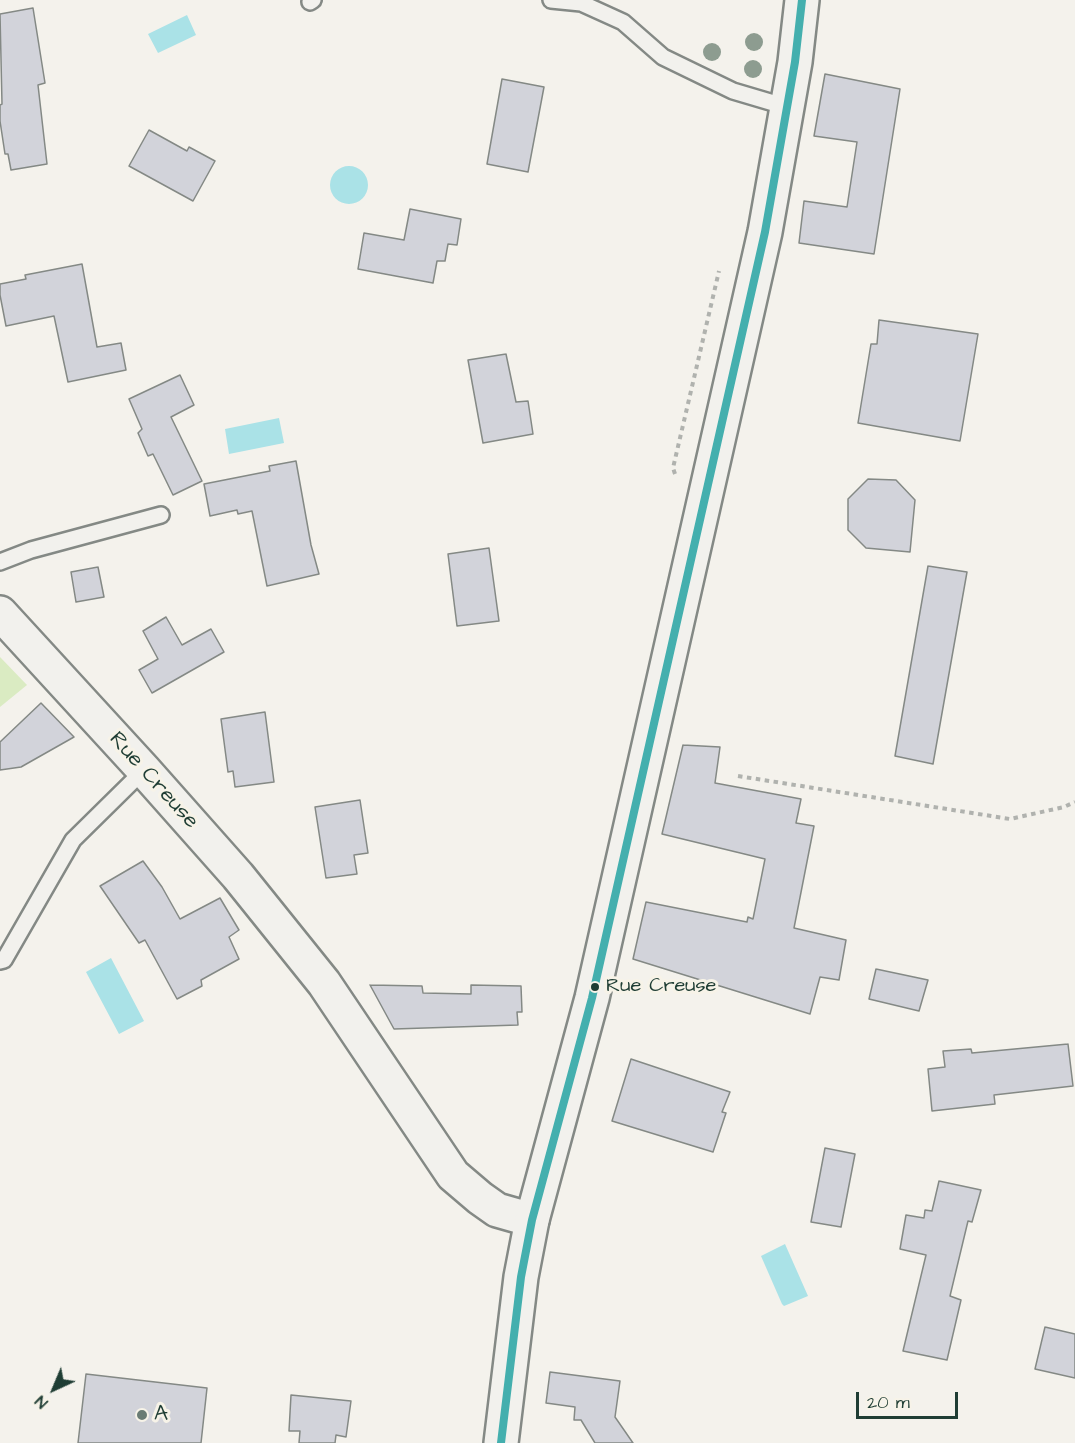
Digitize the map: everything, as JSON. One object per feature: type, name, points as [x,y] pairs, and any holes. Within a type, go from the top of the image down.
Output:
[{"type":"main road","points":[[501,1443],[521,1277],[532,1220],[581,1042],[765,232],[795,62],[802,0]]},
{"type":"main road","name":"Rue Creuse","points":[[0,613],[238,876],[324,983],[453,1175],[497,1210],[532,1220]]},
{"type":"lane","points":[[551,0],[581,3],[623,22],[663,57],[733,91],[787,107]]},
{"type":"lane","points":[[0,562],[31,550],[161,515]]},
{"type":"lane","points":[[0,961],[4,960],[73,840],[144,770]]},
{"type":"path","points":[[738,776],[1010,819],[1064,807],[1075,802]]},
{"type":"green space","points":[[0,657],[27,685],[0,707]]},
{"type":"water","points":[[187,15],[196,35],[158,53],[148,34]]},
{"type":"water","points":[[349,166],[362,172],[368,185],[362,198],[349,204],[336,198],[330,185],[336,172]]},
{"type":"water","points":[[279,418],[284,443],[229,454],[225,429]]},
{"type":"water","points":[[111,958],[144,1021],[119,1034],[86,972]]},
{"type":"water","points":[[785,1244],[808,1296],[784,1306],[761,1256]]},
{"type":"building","points":[[33,8],[45,83],[38,85],[47,164],[11,170],[8,154],[5,154],[0,121],[0,105],[2,104],[0,14]]},
{"type":"building","points":[[825,74],[900,89],[874,254],[799,243],[804,201],[847,207],[857,142],[814,136]]},
{"type":"building","points":[[502,79],[544,87],[528,172],[487,164]]},
{"type":"building","points":[[149,130],[187,151],[189,147],[215,161],[193,201],[129,166]]},
{"type":"building","points":[[410,209],[461,219],[457,245],[448,244],[445,261],[437,261],[433,283],[358,269],[364,233],[404,240]]},
{"type":"building","points":[[82,264],[97,347],[121,343],[126,370],[68,382],[54,316],[6,326],[0,284],[26,279],[25,275]]},
{"type":"building","points":[[879,320],[978,334],[960,441],[858,423],[871,344],[877,344]]},
{"type":"building","points":[[506,354],[516,402],[528,401],[533,434],[483,443],[468,360]]},
{"type":"building","points":[[180,375],[194,405],[171,417],[202,481],[173,495],[153,454],[148,456],[138,433],[142,429],[129,399]]},
{"type":"building","points":[[296,461],[311,545],[319,574],[267,586],[252,511],[238,514],[237,510],[210,516],[204,484],[270,471],[269,466]]},
{"type":"building","points":[[868,479],[896,480],[915,500],[910,552],[866,548],[848,530],[848,499]]},
{"type":"building","points":[[489,548],[499,621],[457,626],[448,554]]},
{"type":"building","points":[[928,566],[967,572],[933,764],[895,756]]},
{"type":"building","points":[[98,567],[104,597],[76,602],[71,572]]},
{"type":"building","points":[[166,617],[182,645],[211,629],[224,652],[152,693],[139,670],[158,659],[143,631]]},
{"type":"building","points":[[41,703],[74,737],[21,767],[0,770],[0,742]]},
{"type":"building","points":[[265,712],[274,782],[235,787],[233,771],[228,772],[221,719]]},
{"type":"building","points":[[683,745],[720,747],[715,783],[801,799],[796,823],[814,826],[794,928],[846,940],[839,980],[820,977],[810,1014],[633,959],[646,902],[747,922],[748,917],[753,919],[765,859],[662,834]]},
{"type":"building","points":[[360,800],[368,853],[354,855],[357,874],[326,878],[315,807]]},
{"type":"building","points":[[143,861],[162,887],[180,919],[220,898],[239,930],[229,937],[239,959],[201,980],[202,986],[177,999],[145,940],[139,943],[100,886]]},
{"type":"building","points":[[876,969],[928,980],[919,1011],[869,999]]},
{"type":"building","points":[[370,985],[422,986],[423,993],[471,994],[471,985],[521,986],[522,1012],[517,1012],[518,1025],[394,1029]]},
{"type":"building","points":[[1068,1044],[1073,1086],[994,1095],[995,1104],[932,1111],[928,1069],[945,1067],[943,1051],[971,1049],[972,1053]]},
{"type":"building","points":[[631,1059],[730,1092],[722,1112],[726,1113],[713,1152],[612,1121]]},
{"type":"building","points":[[825,1148],[855,1154],[841,1227],[811,1222]]},
{"type":"building","points":[[939,1181],[981,1190],[972,1222],[968,1221],[950,1296],[961,1300],[947,1360],[903,1351],[926,1255],[900,1249],[906,1215],[924,1218],[925,1210],[932,1211]]},
{"type":"building","points":[[1045,1327],[1075,1334],[1075,1378],[1035,1369]]},
{"type":"building","points":[[550,1372],[620,1381],[615,1417],[633,1443],[595,1443],[581,1420],[574,1420],[575,1407],[546,1403]]},
{"type":"building","name":"A","points":[[86,1374],[207,1388],[201,1443],[78,1443]]},
{"type":"building","points":[[291,1395],[351,1401],[346,1437],[336,1435],[335,1443],[299,1443],[300,1431],[289,1431]]},
{"type":"transit line","points":[[501,1443],[521,1277],[532,1220],[592,998],[765,232],[795,62],[802,0]]},
{"type":"place","name":"Rue Creuse","points":[[595,987]]},
{"type":"place","name":"A","points":[[142,1415]]}]
